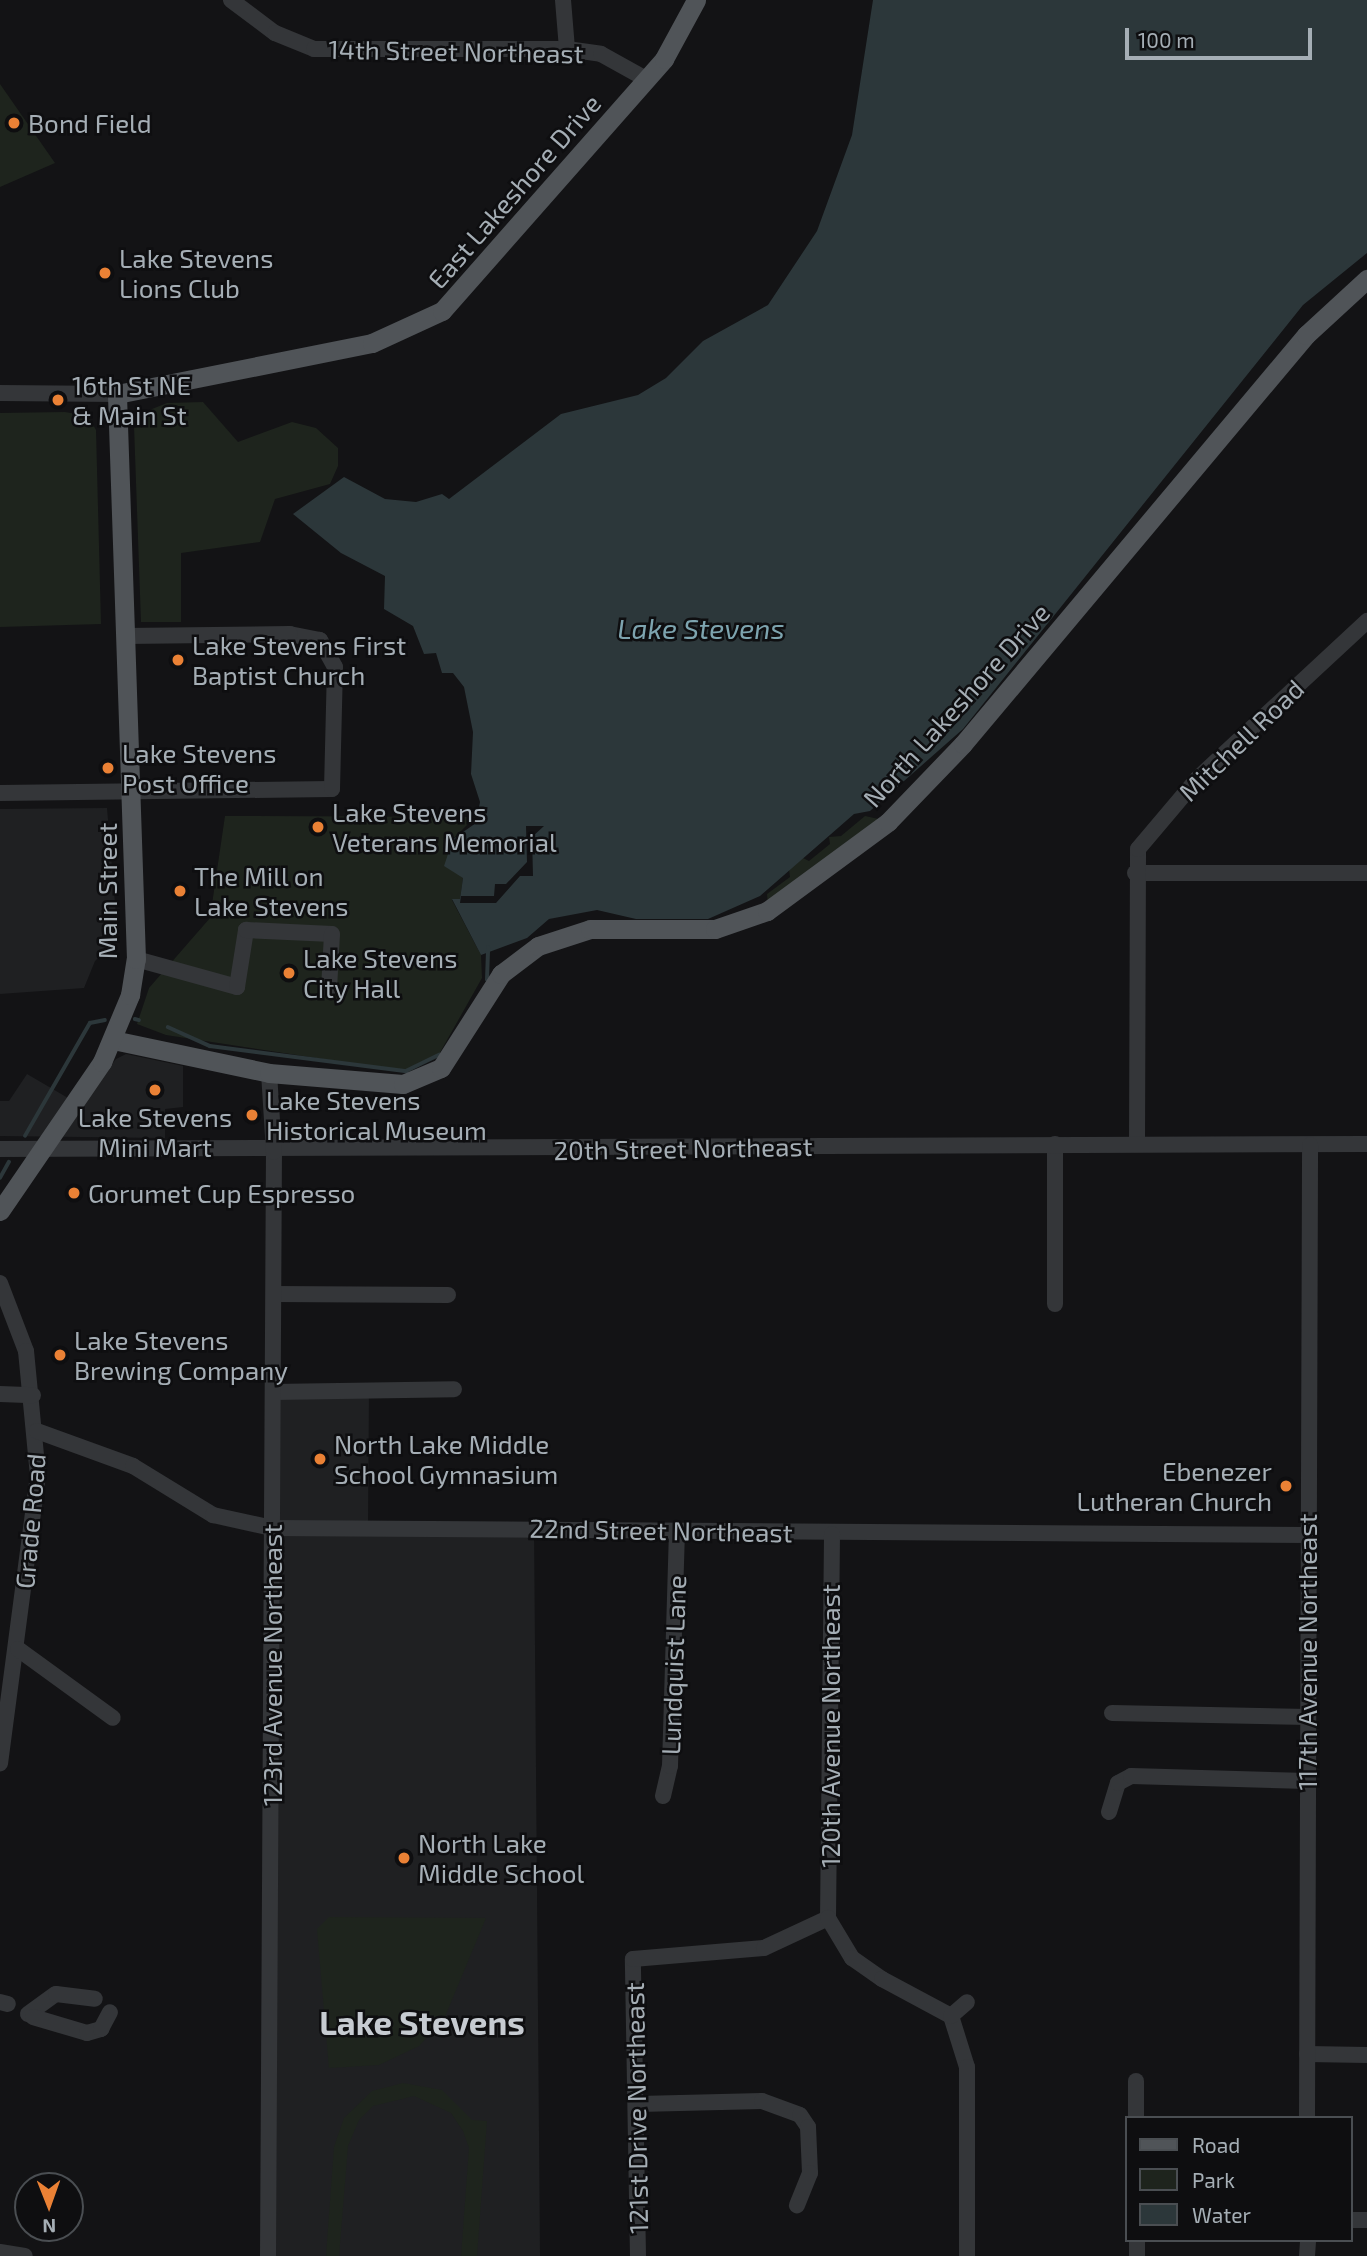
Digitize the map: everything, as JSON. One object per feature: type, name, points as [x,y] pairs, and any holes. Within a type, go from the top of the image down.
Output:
[{"type":"main road","name":"East Lakeshore Drive","points":[[117,394],[372,343],[442,311],[646,79],[696,0]]},
{"type":"main road","name":"North Lakeshore Drive","points":[[114,1040],[269,1073],[403,1084],[426,1077],[453,1054],[501,974],[538,946],[590,929],[689,932],[744,921],[842,860],[963,744],[1289,354],[1367,279]]},
{"type":"main road","name":"Main Street","points":[[0,1211],[32,1151],[114,1040],[136,959],[117,394]]},
{"type":"street","name":"14th Street Northeast","points":[[231,0],[275,33],[314,49],[567,49],[601,54],[646,79]]},
{"type":"street","points":[[563,0],[567,49]]},
{"type":"street","points":[[0,393],[117,394]]},
{"type":"street","name":"Mitchell Road","points":[[1137,1144],[1135,873],[1146,834],[1367,621]]},
{"type":"street","points":[[0,793],[332,789],[335,667],[320,640],[290,634],[125,636]]},
{"type":"street","points":[[1135,873],[1367,873]]},
{"type":"street","points":[[136,959],[237,987],[246,930],[332,934],[329,989]]},
{"type":"street","name":"123rd Avenue Northeast","points":[[268,2256],[274,1294],[274,1152],[269,1073]]},
{"type":"street","points":[[1055,1144],[1055,1304]]},
{"type":"street","name":"20th Street Northeast","points":[[4,1150],[274,1152],[1055,1144],[1367,1144]]},
{"type":"street","name":"117th Avenue Northeast","points":[[1307,2116],[1306,1535],[1310,1145]]},
{"type":"street","name":"Grade Road","points":[[0,1283],[18,1320],[33,1395],[37,1431],[18,1649],[0,1764]]},
{"type":"street","points":[[274,1294],[448,1295]]},
{"type":"street","points":[[273,1392],[454,1389]]},
{"type":"street","points":[[0,1394],[33,1395]]},
{"type":"street","name":"22nd Street Northeast","points":[[37,1431],[133,1466],[213,1515],[272,1528],[677,1533],[1306,1535]]},
{"type":"street","name":"Lundquist Lane","points":[[663,1796],[670,1766],[677,1533]]},
{"type":"street","name":"120th Avenue Northeast","points":[[828,1918],[832,1534]]},
{"type":"street","points":[[18,1649],[113,1718]]},
{"type":"street","points":[[1112,1713],[1308,1717]]},
{"type":"street","points":[[1109,1812],[1118,1783],[1131,1776],[1308,1781]]},
{"type":"street","points":[[828,1918],[852,1958],[951,2015],[967,2067],[967,2256]]},
{"type":"street","name":"121st Drive Northeast","points":[[638,2256],[639,2104],[634,1959],[751,1951],[792,1940],[828,1918]]},
{"type":"street","points":[[94,1999],[55,1994],[31,2016],[87,2032],[101,2029],[110,2012]]},
{"type":"street","points":[[951,2015],[967,2002]]},
{"type":"street","points":[[1307,2054],[1367,2055]]},
{"type":"street","points":[[1136,2081],[1136,2116]]},
{"type":"street","points":[[639,2104],[762,2101],[800,2115],[808,2127],[810,2174],[797,2206]]},
{"type":"street","points":[[0,2252],[25,2256]]},
{"type":"shaded area","points":[[107,808],[118,939],[95,961],[84,988],[0,994],[0,809]]},
{"type":"shaded area","points":[[126,1054],[183,1066],[183,1107],[165,1109],[165,1138],[0,1136],[0,1101],[9,1101],[27,1074],[80,1105],[116,1059]]},
{"type":"shaded area","name":"North Lake Middle School","points":[[369,1391],[368,1527],[534,1527],[540,2256],[271,2256],[273,1392]]},
{"type":"green space","name":"Bond Field","points":[[0,84],[55,163],[0,187]]},
{"type":"green space","points":[[203,402],[238,442],[292,422],[316,428],[338,448],[338,466],[330,484],[275,499],[260,542],[181,553],[181,622],[141,622],[134,426],[147,411],[167,403]]},
{"type":"green space","points":[[65,412],[88,416],[96,430],[101,624],[0,627],[0,413]]},
{"type":"green space","points":[[225,816],[475,817],[453,839],[463,878],[460,899],[452,900],[481,955],[482,978],[438,1056],[402,1071],[166,1035],[137,1024],[149,988],[210,918]]},
{"type":"green space","points":[[865,816],[883,820],[768,906],[767,894],[790,877],[789,869],[803,858],[809,861],[830,844],[829,837],[841,836]]},
{"type":"green space","points":[[329,1917],[486,1918],[444,2019],[419,2046],[379,2065],[329,2068],[317,1929]]},
{"type":"green space","points":[[403,2083],[442,2090],[472,2120],[487,2121],[477,2256],[461,2256],[469,2148],[463,2131],[451,2113],[414,2096],[373,2106],[359,2120],[348,2146],[339,2256],[326,2256],[334,2147],[344,2118],[372,2091]]},
{"type":"water","name":"Lake Stevens","points":[[873,0],[1367,0],[1367,253],[1303,305],[963,729],[870,811],[854,814],[760,896],[708,919],[636,919],[597,910],[549,919],[527,938],[481,955],[452,899],[460,899],[463,878],[444,866],[453,839],[476,823],[480,802],[471,774],[473,732],[464,687],[453,673],[442,673],[436,653],[424,654],[413,626],[384,609],[385,576],[341,553],[293,514],[344,477],[385,499],[416,502],[442,494],[449,499],[561,414],[638,395],[666,378],[703,341],[768,305],[817,231],[852,135]]},
{"type":"pier","points":[[526,826],[544,826],[532,837],[533,876],[520,876],[496,903],[460,903],[461,896],[494,896],[495,884],[506,884],[527,862]]},
{"type":"waterway","points":[[487,980],[488,948]]},
{"type":"waterway","points":[[135,1019],[139,1020]]},
{"type":"waterway","points":[[25,1136],[90,1023],[105,1020]]},
{"type":"waterway","points":[[168,1027],[210,1046],[406,1071],[439,1055]]},
{"type":"waterway","points":[[0,1178],[9,1162]]},
{"type":"place","name":"Bond Field","points":[[14,123]]},
{"type":"place","name":"Lake Stevens Lions Club","points":[[105,273]]},
{"type":"place","name":"16th St NE & Main St","points":[[58,400]]},
{"type":"place","name":"Lake Stevens First Baptist Church","points":[[178,660]]},
{"type":"place","name":"Lake Stevens Post Office","points":[[108,768]]},
{"type":"place","name":"Lake Stevens Veterans Memorial","points":[[318,827]]},
{"type":"place","name":"The Mill on Lake Stevens","points":[[180,891]]},
{"type":"place","name":"Lake Stevens City Hall","points":[[289,973]]},
{"type":"place","name":"Lake Stevens Mini Mart","points":[[155,1090]]},
{"type":"place","name":"Lake Stevens Historical Museum","points":[[252,1115]]},
{"type":"place","name":"Gorumet Cup Espresso","points":[[74,1193]]},
{"type":"place","name":"Lake Stevens Brewing Company","points":[[60,1355]]},
{"type":"place","name":"North Lake Middle School Gymnasium","points":[[320,1459]]},
{"type":"place","name":"Ebenezer Lutheran Church","points":[[1286,1486]]},
{"type":"place","name":"North Lake Middle School","points":[[404,1858]]},
{"type":"district","name":"Lake Stevens","points":[[422,2023]]}]
